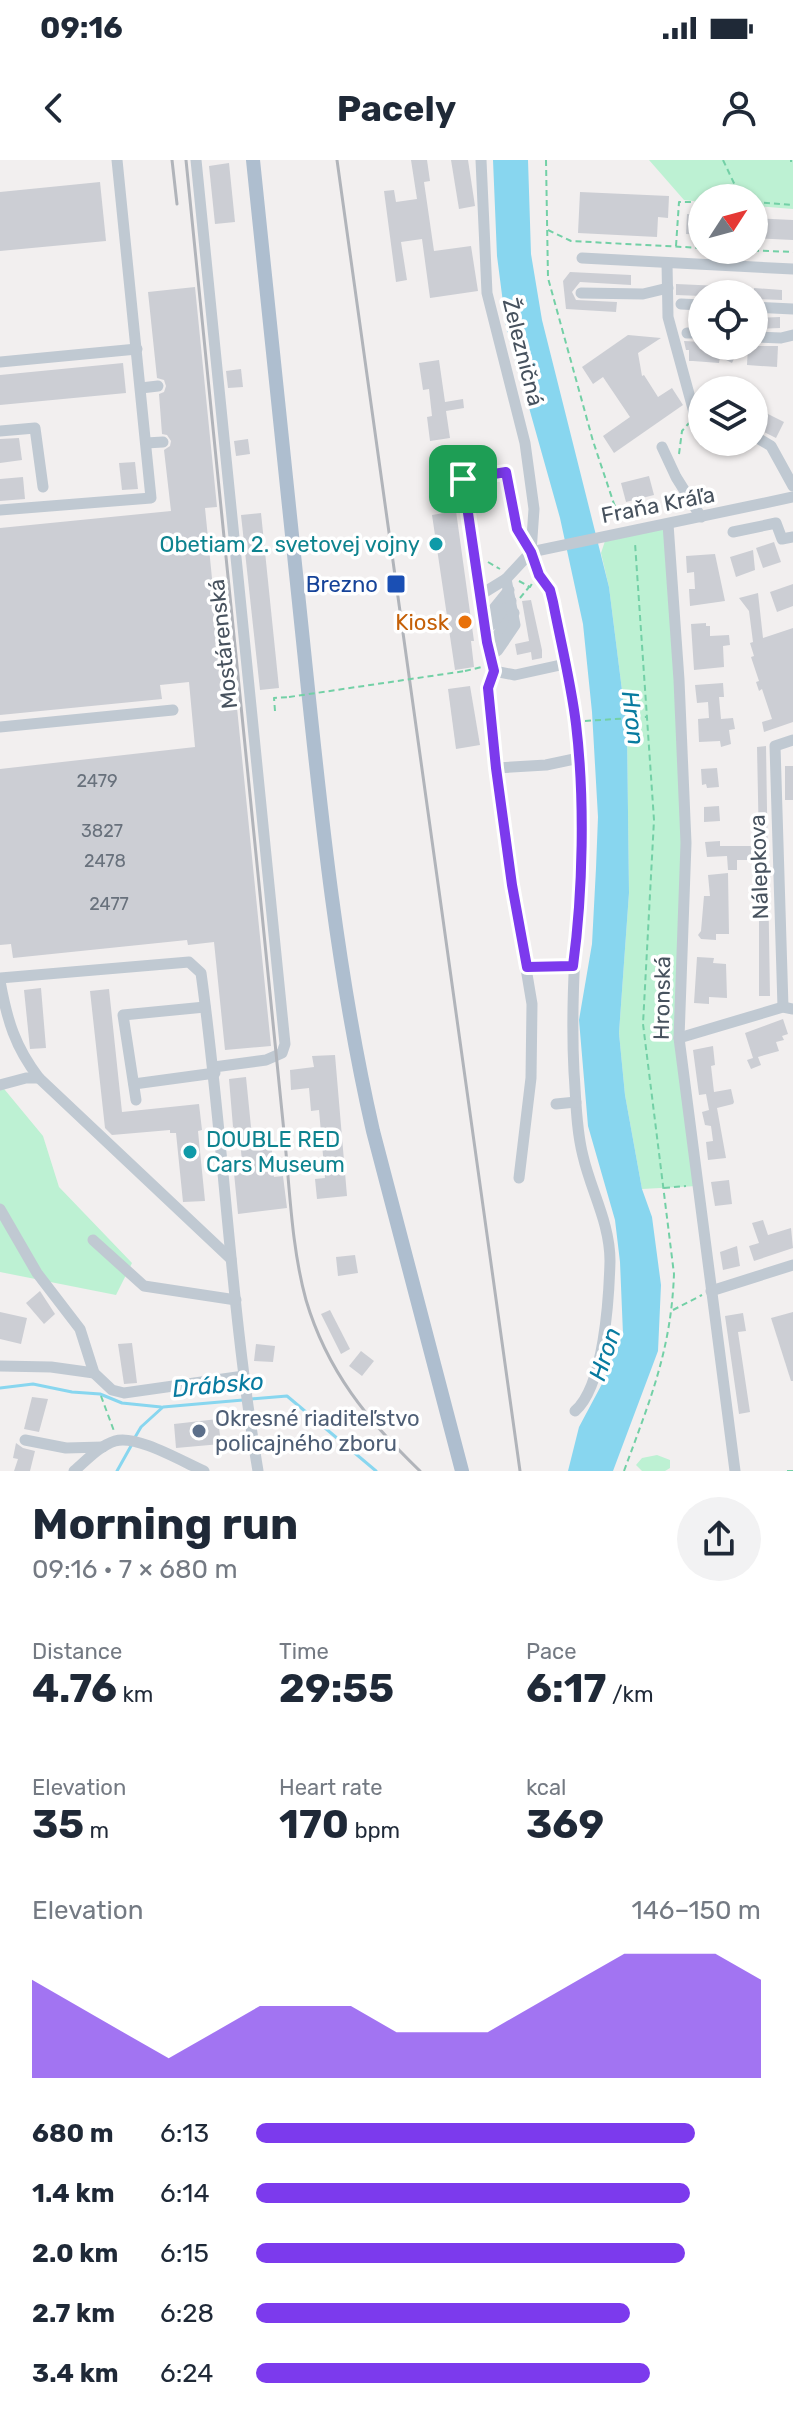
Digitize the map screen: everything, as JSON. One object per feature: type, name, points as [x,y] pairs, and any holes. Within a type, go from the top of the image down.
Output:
[{"type":"main road","points":[[253,160],[320,813],[339,956],[373,1131],[462,1470]]},
{"type":"street","points":[[0,510],[151,498],[117,160]]},
{"type":"street","name":"Mostárenská","points":[[134,1084],[272,1059],[282,1053],[285,1044],[196,160]]},
{"type":"street","name":"Železničná","points":[[481,160],[487,293],[525,443],[534,509],[531,552]]},
{"type":"street","points":[[582,258],[793,269]]},
{"type":"street","points":[[667,263],[668,317],[688,390]]},
{"type":"street","points":[[581,293],[643,294],[668,288]]},
{"type":"street","points":[[681,304],[688,304]]},
{"type":"street","points":[[768,308],[793,309]]},
{"type":"street","points":[[768,338],[793,335]]},
{"type":"street","points":[[0,362],[137,349]]},
{"type":"street","points":[[141,388],[158,386]]},
{"type":"street","points":[[0,431],[35,428],[43,487]]},
{"type":"street","points":[[146,443],[163,442]]},
{"type":"street","points":[[768,444],[793,486]]},
{"type":"street","points":[[662,447],[701,517]]},
{"type":"street","points":[[565,664],[515,675],[494,671],[485,656],[487,642],[463,479],[506,472],[517,529],[550,590],[565,664],[579,758],[578,930],[573,966],[572,1037],[583,1156],[603,1216],[610,1262],[599,1356],[586,1399],[575,1411]]},
{"type":"street","name":"Fraňa Kráľa","points":[[531,552],[793,497]]},
{"type":"street","points":[[733,532],[776,523],[782,539],[793,537]]},
{"type":"street","name":"Hronská","points":[[668,524],[686,843],[679,1038],[735,1471]]},
{"type":"street","points":[[485,628],[493,624],[510,596],[531,552]]},
{"type":"street","points":[[480,595],[510,596]]},
{"type":"street","points":[[483,615],[510,596]]},
{"type":"street","points":[[487,642],[496,637],[510,596]]},
{"type":"street","points":[[485,656],[498,650],[515,625],[510,596]]},
{"type":"street","points":[[494,671],[488,688],[496,768],[527,967],[534,1037],[519,1178]]},
{"type":"street","points":[[0,727],[173,710]]},
{"type":"street","name":"Nálepkova","points":[[788,1008],[775,746],[793,740]]},
{"type":"street","points":[[496,768],[546,765],[579,758]]},
{"type":"street","points":[[231,1259],[39,1078],[26,1061],[8,1024],[0,980],[189,962],[201,973],[214,1070],[248,1411],[258,1471]]},
{"type":"street","points":[[527,967],[573,966]]},
{"type":"street","points":[[136,1100],[123,1015],[205,1007]]},
{"type":"street","points":[[679,1038],[788,1008]]},
{"type":"street","points":[[0,1085],[39,1078]]},
{"type":"street","points":[[556,1104],[576,1102]]},
{"type":"street","points":[[0,1209],[37,1273],[80,1329],[96,1376]]},
{"type":"street","points":[[93,1240],[144,1286],[236,1300]]},
{"type":"street","points":[[711,1291],[793,1265]]},
{"type":"street","points":[[0,1366],[51,1367],[96,1376],[112,1390],[124,1393],[244,1376]]},
{"type":"street","points":[[25,1440],[66,1448],[103,1447]]},
{"type":"street","points":[[74,1471],[103,1447],[117,1440],[136,1442],[204,1471]]},
{"type":"path","points":[[546,160],[548,278],[593,441],[614,504],[634,539],[654,820],[643,1024],[674,1274],[673,1310],[662,1367],[624,1471]]},
{"type":"path","points":[[723,160],[734,184]]},
{"type":"path","points":[[676,247],[679,202],[688,202]]},
{"type":"path","points":[[768,203],[793,205]]},
{"type":"path","points":[[547,229],[571,241],[688,247]]},
{"type":"path","points":[[768,251],[793,252]]},
{"type":"path","points":[[676,477],[682,431],[688,424]]},
{"type":"path","points":[[275,711],[274,698],[482,669],[485,656]]},
{"type":"path","points":[[584,721],[647,717]]},
{"type":"path","points":[[663,1188],[697,1186]]},
{"type":"path","points":[[673,1310],[711,1291]]},
{"type":"path","points":[[96,1376],[117,1440]]},
{"type":"path","points":[[787,1471],[793,1471]]},
{"type":"green space","points":[[649,160],[793,160],[793,209],[768,207],[768,184],[688,184],[688,200],[684,200]]},
{"type":"green space","points":[[668,524],[686,843],[679,1038],[697,1186],[642,1189],[625,1095],[619,1033],[629,893],[627,730],[609,587],[601,553],[607,535]]},
{"type":"green space","points":[[0,1084],[43,1136],[59,1187],[132,1263],[116,1295],[0,1272]]},
{"type":"green space","points":[[657,1455],[670,1460],[670,1468],[665,1471],[642,1471],[636,1465],[642,1458]]},
{"type":"water","points":[[493,160],[528,160],[531,254],[542,320],[609,587],[627,730],[629,893],[619,1033],[625,1095],[642,1189],[652,1217],[661,1285],[658,1351],[613,1471],[568,1471],[579,1427],[603,1382],[623,1334],[615,1220],[588,1126],[579,1020],[592,944],[596,868],[598,817],[592,712],[583,624],[560,518],[506,326],[497,256]]},
{"type":"building","points":[[411,160],[427,160],[430,181],[424,182],[434,251],[471,246],[478,291],[430,298],[422,239],[401,242],[407,280],[396,282],[384,191],[394,190],[396,202],[417,199]]},
{"type":"building","points":[[451,160],[468,160],[475,206],[459,209]]},
{"type":"building","points":[[229,163],[235,222],[215,224],[209,166]]},
{"type":"building","points":[[100,182],[106,241],[0,251],[0,192]]},
{"type":"building","points":[[580,192],[669,196],[668,218],[658,217],[657,237],[578,233]]},
{"type":"building","points":[[768,219],[793,220],[793,240],[768,239]]},
{"type":"building","points":[[570,272],[631,275],[631,285],[580,282],[572,292],[576,300],[617,302],[616,312],[566,309],[563,281]]},
{"type":"building","points":[[676,284],[688,285],[688,295],[676,295]]},
{"type":"building","points":[[195,287],[217,507],[205,508],[222,679],[234,678],[271,1046],[225,1050],[214,942],[188,945],[187,940],[13,958],[11,944],[0,945],[0,769],[195,747],[189,682],[160,685],[162,699],[0,715],[0,528],[171,511],[164,450],[171,441],[162,434],[159,394],[164,392],[166,386],[164,380],[157,378],[148,292]]},
{"type":"building","points":[[768,289],[782,290],[782,300],[768,300]]},
{"type":"building","points":[[768,317],[780,317],[780,328],[768,328]]},
{"type":"building","points":[[628,335],[661,338],[638,353],[642,376],[658,397],[672,388],[683,405],[614,453],[603,436],[630,417],[603,377],[593,384],[582,367]]},
{"type":"building","points":[[768,346],[778,346],[777,367],[747,365],[747,360],[768,360]]},
{"type":"building","points":[[439,360],[445,402],[463,399],[464,408],[446,411],[450,438],[430,441],[427,417],[432,416],[429,389],[423,390],[419,363]]},
{"type":"building","points":[[689,360],[720,360],[719,363]]},
{"type":"building","points":[[123,363],[126,393],[0,405],[0,375]]},
{"type":"building","points":[[241,369],[243,387],[228,388],[226,371]]},
{"type":"building","points":[[768,414],[784,422],[776,438],[768,434]]},
{"type":"building","points":[[19,438],[22,460],[0,463],[0,439]]},
{"type":"building","points":[[248,439],[250,454],[236,456],[234,441]]},
{"type":"building","points":[[449,459],[453,485],[437,487],[433,462]]},
{"type":"building","points":[[135,462],[138,489],[122,490],[119,463]]},
{"type":"building","points":[[649,476],[654,495],[626,502],[621,483]]},
{"type":"building","points":[[23,477],[25,499],[0,501],[0,479]]},
{"type":"building","points":[[456,511],[474,641],[471,641],[474,667],[455,670],[432,515]]},
{"type":"building","points":[[261,513],[279,688],[260,690],[241,515]]},
{"type":"building","points":[[774,542],[781,562],[763,568],[756,548]]},
{"type":"building","points":[[753,550],[755,570],[736,577],[730,557]]},
{"type":"building","points":[[715,554],[725,601],[690,606],[689,589],[695,589],[694,572],[687,573],[686,556]]},
{"type":"building","points":[[793,584],[793,606],[777,612],[770,592]]},
{"type":"building","points":[[758,593],[763,638],[793,628],[793,722],[764,732],[762,722],[772,719],[762,689],[759,691],[756,682],[759,681],[751,657],[754,656],[750,643],[753,642],[749,611],[739,598]]},
{"type":"building","points":[[531,600],[542,650],[542,658],[532,660],[531,652],[517,655],[515,644],[529,641],[522,601]]},
{"type":"building","points":[[706,623],[710,626],[710,636],[729,635],[730,645],[723,646],[724,667],[694,670],[691,624]]},
{"type":"building","points":[[723,683],[724,697],[719,697],[721,719],[733,718],[735,729],[729,730],[731,744],[721,747],[720,741],[699,742],[698,719],[709,718],[708,702],[697,703],[695,685]]},
{"type":"building","points":[[470,686],[480,745],[456,749],[448,689]]},
{"type":"building","points":[[766,746],[770,996],[759,996],[759,860],[737,860],[737,870],[728,870],[727,856],[707,857],[705,842],[720,841],[720,846],[759,846],[757,747]]},
{"type":"building","points":[[785,766],[793,766],[793,800],[785,800]]},
{"type":"building","points":[[717,768],[719,787],[702,785],[701,769]]},
{"type":"building","points":[[719,806],[720,821],[704,822],[704,807]]},
{"type":"building","points":[[728,873],[729,934],[716,934],[716,940],[701,939],[698,935],[704,896],[710,896],[708,875]]},
{"type":"building","points":[[697,957],[714,958],[713,963],[726,964],[727,998],[709,997],[709,1004],[694,1003]]},
{"type":"building","points":[[41,988],[46,1048],[30,1049],[24,990]]},
{"type":"building","points":[[109,989],[122,1112],[199,1104],[202,1130],[198,1131],[205,1201],[183,1202],[176,1133],[170,1133],[170,1130],[112,1135],[105,1128],[90,991]]},
{"type":"building","points":[[783,1019],[788,1034],[782,1036],[784,1040],[776,1042],[779,1051],[758,1057],[761,1065],[751,1069],[747,1060],[753,1058],[745,1033]]},
{"type":"building","points":[[713,1046],[715,1065],[711,1066],[714,1092],[731,1089],[734,1102],[717,1108],[726,1158],[708,1160],[706,1142],[713,1141],[711,1126],[705,1125],[702,1112],[709,1110],[706,1094],[699,1095],[693,1050]]},
{"type":"building","points":[[335,1055],[347,1196],[317,1199],[315,1179],[325,1178],[319,1110],[311,1111],[309,1088],[291,1090],[290,1070],[314,1067],[312,1056]]},
{"type":"building","points":[[246,1077],[252,1137],[271,1138],[274,1177],[283,1176],[287,1208],[238,1214],[234,1173],[243,1172],[239,1130],[233,1127],[229,1079]]},
{"type":"building","points":[[729,1180],[732,1204],[715,1206],[711,1182]]},
{"type":"building","points":[[763,1220],[768,1235],[791,1228],[793,1248],[754,1261],[749,1246],[759,1243],[752,1223]]},
{"type":"building","points":[[737,1246],[740,1266],[723,1270],[720,1252]]},
{"type":"building","points":[[355,1255],[358,1273],[338,1276],[336,1257]]},
{"type":"building","points":[[40,1291],[55,1314],[44,1324],[26,1303]]},
{"type":"building","points":[[330,1310],[350,1349],[341,1354],[321,1314]]},
{"type":"building","points":[[0,1312],[27,1318],[21,1344],[0,1339]]},
{"type":"building","points":[[793,1312],[793,1381],[791,1381],[771,1318]]},
{"type":"building","points":[[743,1313],[746,1331],[738,1332],[750,1412],[739,1414],[725,1316]]},
{"type":"building","points":[[132,1343],[137,1383],[124,1384],[118,1344]]},
{"type":"building","points":[[256,1344],[275,1346],[273,1362],[254,1361]]},
{"type":"building","points":[[361,1351],[374,1361],[362,1376],[349,1366]]},
{"type":"building","points":[[32,1397],[48,1399],[39,1432],[24,1429]]},
{"type":"building","points":[[218,1419],[221,1444],[176,1448],[174,1424]]},
{"type":"building","points":[[16,1443],[35,1451],[30,1471],[14,1471],[18,1459],[13,1458]]},
{"type":"waterway","points":[[0,1388],[33,1384],[100,1394],[122,1403],[161,1407]]},
{"type":"waterway","name":"Drábsko","points":[[251,1399],[287,1396],[376,1471]]},
{"type":"waterway","name":"Drábsko","points":[[134,1439],[141,1427],[163,1407],[243,1400]]},
{"type":"waterway","name":"Drábsko","points":[[117,1471],[131,1446]]},
{"type":"railway","points":[[172,160],[177,204]]},
{"type":"railway","points":[[186,160],[298,1261],[306,1300],[325,1350],[367,1414],[420,1471]]},
{"type":"railway","points":[[337,160],[520,1471]]},
{"type":"place","name":"Obetiam 2. svetovej vojny","points":[[436,544]]},
{"type":"place","name":"Brezno","points":[[396,584]]},
{"type":"place","name":"Kiosk","points":[[465,622]]},
{"type":"place","name":"DOUBLE RED Cars Museum","points":[[190,1152]]},
{"type":"place","name":"Okresné riaditeľstvo policajného zboru","points":[[199,1431]]},
{"type":"route","points":[[506,472],[517,529],[531,552],[539,575],[550,590],[553,602],[575,722],[580,771],[578,930],[573,966],[527,967],[496,768],[488,688],[494,671],[463,479],[506,472]]},
{"type":"water label","name":"Hron","points":[[633,718]]},
{"type":"water label","name":"Hron","points":[[605,1354]]}]
